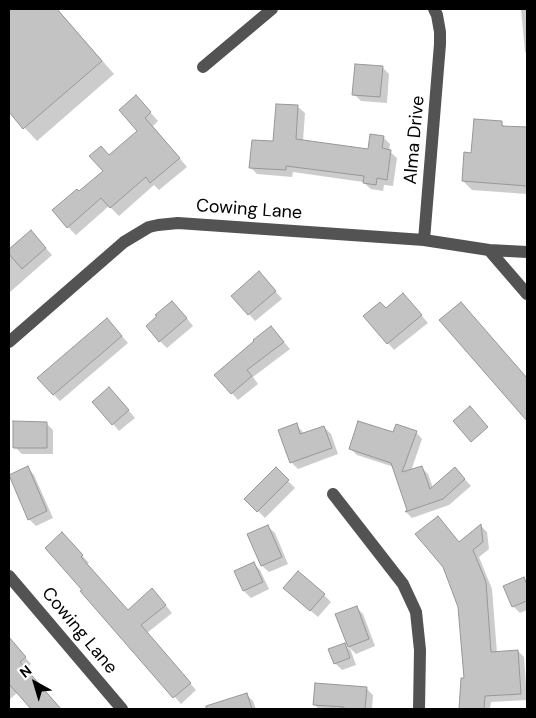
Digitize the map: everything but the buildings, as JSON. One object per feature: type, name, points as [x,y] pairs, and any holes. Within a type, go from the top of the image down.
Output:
[{"type":"street","points":[[203,67],[272,9]]},
{"type":"street","name":"Alma Drive","points":[[424,240],[440,44],[440,32],[434,9]]},
{"type":"street","name":"Cowing Lane","points":[[9,342],[124,242],[149,227],[158,225],[178,223],[424,240],[489,250],[527,252]]},
{"type":"street","points":[[489,250],[527,294]]},
{"type":"street","points":[[332,494],[403,584],[416,612],[420,650],[419,709]]},
{"type":"street","name":"Cowing Lane","points":[[9,576],[122,709]]}]
